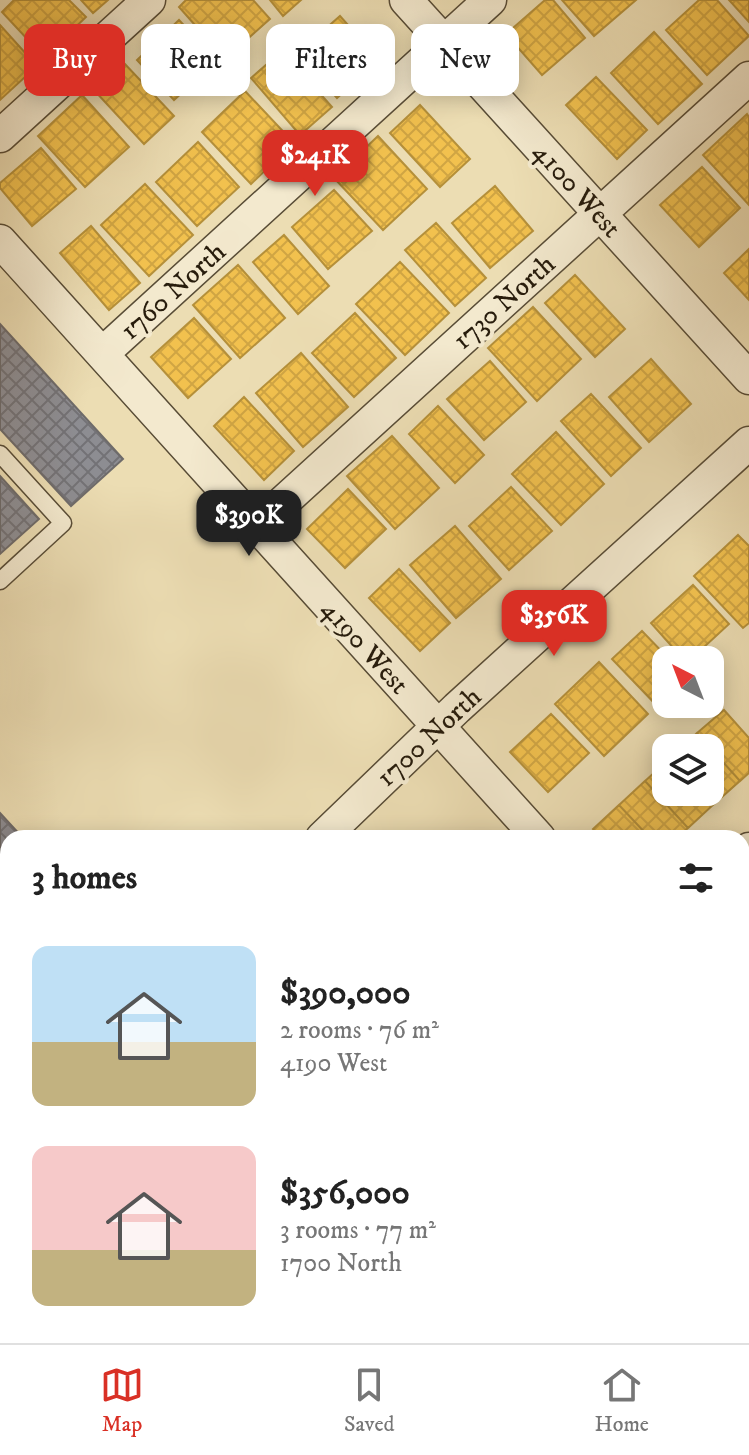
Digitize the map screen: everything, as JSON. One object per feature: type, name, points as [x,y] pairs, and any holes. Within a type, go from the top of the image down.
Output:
[{"type":"street","points":[[0,136],[149,0]]},
{"type":"street","name":"4100 West","points":[[406,0],[428,24]]},
{"type":"street","name":"1760 North","points":[[464,24],[490,0]]},
{"type":"street","name":"1760 North","points":[[102,354],[411,72]]},
{"type":"street","name":"1730 North","points":[[257,526],[749,78]]},
{"type":"street","name":"4100 West","points":[[493,96],[749,378]]},
{"type":"street","name":"4190 West","points":[[0,241],[532,830]]},
{"type":"street","name":"1700 North","points":[[330,830],[438,726],[749,443]]},
{"type":"lane","points":[[0,454],[63,523],[0,581]]},
{"type":"building: Homes","points":[[14,0],[69,0],[86,17],[79,24],[24,24],[24,36],[2,12]]},
{"type":"building: Homes","points":[[81,0],[108,0],[93,13]]},
{"type":"building: Homes","points":[[186,0],[253,0],[270,19],[250,37],[250,24],[194,24],[179,7]]},
{"type":"building: Homes","points":[[270,0],[301,0],[283,16]]},
{"type":"building: Homes","points":[[545,0],[553,0],[585,38],[542,75],[519,49],[517,24]]},
{"type":"building: Homes","points":[[562,0],[636,0],[594,36]]},
{"type":"building: Homes","points":[[699,0],[717,0],[749,36],[707,75],[666,30]]},
{"type":"building: Homes","points":[[729,0],[749,0],[749,22]]},
{"type":"building: Homes","points":[[340,16],[347,24],[331,24]]},
{"type":"building: Homes","points":[[0,25],[24,52],[24,78],[0,100]]},
{"type":"building: Homes","points":[[654,32],[702,84],[658,124],[611,73]]},
{"type":"building: Homes","points":[[125,64],[141,81],[141,96],[155,96],[174,116],[144,144],[99,96],[125,96]]},
{"type":"building: Homes","points":[[266,65],[266,95],[251,78]]},
{"type":"building: Homes","points":[[596,77],[647,130],[617,159],[566,105]]},
{"type":"building: Homes","points":[[83,96],[129,147],[85,187],[38,136]]},
{"type":"building: Homes","points":[[240,96],[250,96],[294,143],[251,184],[202,132]]},
{"type":"building: Homes","points":[[266,96],[322,96],[332,107],[300,135]]},
{"type":"building: Homes","points":[[420,105],[470,159],[440,187],[390,133]]},
{"type":"building: Homes","points":[[747,114],[749,117],[749,205],[703,155]]},
{"type":"building: Homes","points":[[378,136],[427,189],[383,230],[334,178]]},
{"type":"building: Homes","points":[[198,142],[239,187],[197,226],[156,182]]},
{"type":"building: Homes","points":[[41,148],[76,189],[32,226],[0,188],[0,183]]},
{"type":"building: Homes","points":[[702,167],[740,208],[699,247],[660,205]]},
{"type":"building: Homes","points":[[145,184],[193,235],[149,276],[101,225]]},
{"type":"building: Homes","points":[[495,186],[533,231],[490,268],[452,223]]},
{"type":"building: Homes","points":[[334,190],[372,231],[328,269],[292,227]]},
{"type":"building: Homes","points":[[436,223],[486,278],[455,306],[405,250]]},
{"type":"building: Homes","points":[[91,226],[140,283],[109,310],[60,253]]},
{"type":"building: Homes","points":[[284,235],[329,286],[298,314],[253,262]]},
{"type":"building: Homes","points":[[749,249],[749,300],[724,273]]},
{"type":"building: Homes","points":[[400,262],[449,313],[405,355],[356,304]]},
{"type":"building: Homes","points":[[238,265],[285,318],[240,358],[193,305]]},
{"type":"building: Homes","points":[[575,275],[625,329],[595,357],[545,303]]},
{"type":"building: Homes","points":[[533,307],[581,359],[537,401],[488,348]]},
{"type":"building: Homes","points":[[355,313],[396,358],[354,397],[312,353]]},
{"type":"building: Homes","points":[[194,318],[231,359],[188,398],[151,357]]},
{"type":"building: Homes","points":[[301,353],[348,407],[303,447],[256,393]]},
{"type":"building: Homes","points":[[651,359],[691,404],[649,442],[609,397]]},
{"type":"building: Homes","points":[[490,361],[526,402],[484,440],[447,399]]},
{"type":"building: Homes","points":[[591,394],[641,448],[611,476],[561,421]]},
{"type":"building: Homes","points":[[244,397],[294,451],[264,480],[214,426]]},
{"type":"building: Homes","points":[[438,406],[484,455],[455,483],[409,434]]},
{"type":"building: Homes","points":[[556,432],[604,484],[561,525],[512,474]]},
{"type":"building: Homes","points":[[392,436],[439,488],[395,529],[347,476]]},
{"type":"building: Homes","points":[[511,487],[552,531],[509,570],[469,526]]},
{"type":"building: Homes","points":[[348,489],[386,529],[345,568],[307,529]]},
{"type":"building: Homes","points":[[455,526],[501,579],[456,618],[410,565]]},
{"type":"building: Homes","points":[[738,535],[749,546],[749,623],[743,628],[694,576]]},
{"type":"building: Homes","points":[[399,569],[450,623],[420,651],[369,598]]},
{"type":"building: Homes","points":[[693,585],[729,624],[705,646],[672,646],[651,623]]},
{"type":"building: Homes","points":[[642,631],[656,646],[652,646],[652,701],[612,659]]},
{"type":"building: Homes","points":[[599,662],[648,714],[604,756],[555,704]]},
{"type":"building: Homes","points":[[724,710],[749,738],[749,773],[740,781],[724,763],[724,734],[697,733],[715,718],[724,718]]},
{"type":"building: Homes","points":[[551,714],[589,753],[548,792],[510,752]]},
{"type":"building: Homes","points":[[724,763],[740,781],[724,795]]},
{"type":"building: Homes","points":[[652,775],[652,789],[645,781]]},
{"type":"building: Homes","points":[[645,781],[652,789],[652,806],[668,806],[688,828],[642,830],[619,805]]},
{"type":"building: Homes","points":[[619,805],[642,830],[594,830]]},
{"type":"building: Homes","points":[[668,806],[712,806],[688,828]]},
{"type":"building: Industry","points":[[0,324],[123,459],[71,506],[0,429]]},
{"type":"building: Industry","points":[[0,476],[39,519],[0,554]]},
{"type":"building: Industry","points":[[0,813],[16,830],[0,830]]}]
